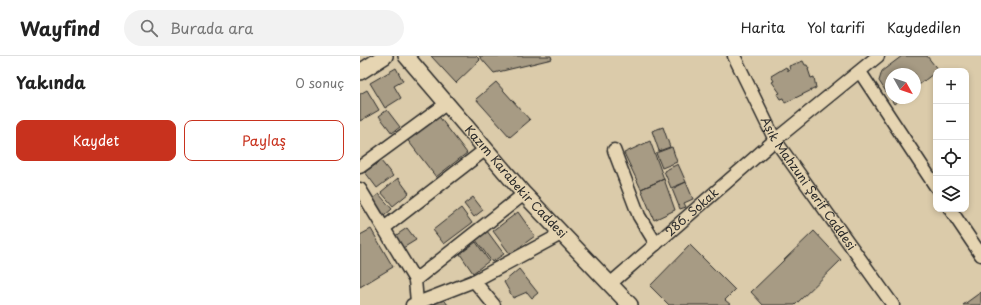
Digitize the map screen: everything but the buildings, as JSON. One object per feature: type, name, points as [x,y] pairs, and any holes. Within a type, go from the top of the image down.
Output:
[{"type":"main road","points":[[360,72],[385,56]]},
{"type":"main road","name":"Kazım Karabekir Caddesi","points":[[406,56],[524,194],[630,305]]},
{"type":"street","name":"Aşık Mahzuni Şerif Caddesi","points":[[734,56],[775,140],[893,305]]},
{"type":"street","name":"286. Sokak","points":[[610,284],[775,140],[878,56]]},
{"type":"street","points":[[860,72],[933,182]]},
{"type":"street","points":[[360,167],[446,104]]},
{"type":"street","points":[[384,228],[486,150]]},
{"type":"street","points":[[614,150],[639,216],[656,244]]},
{"type":"street","points":[[360,189],[415,280],[416,304],[474,281],[561,234]]},
{"type":"street","points":[[415,280],[524,194]]},
{"type":"street","points":[[952,212],[981,255]]},
{"type":"street","points":[[474,281],[494,305]]}]
